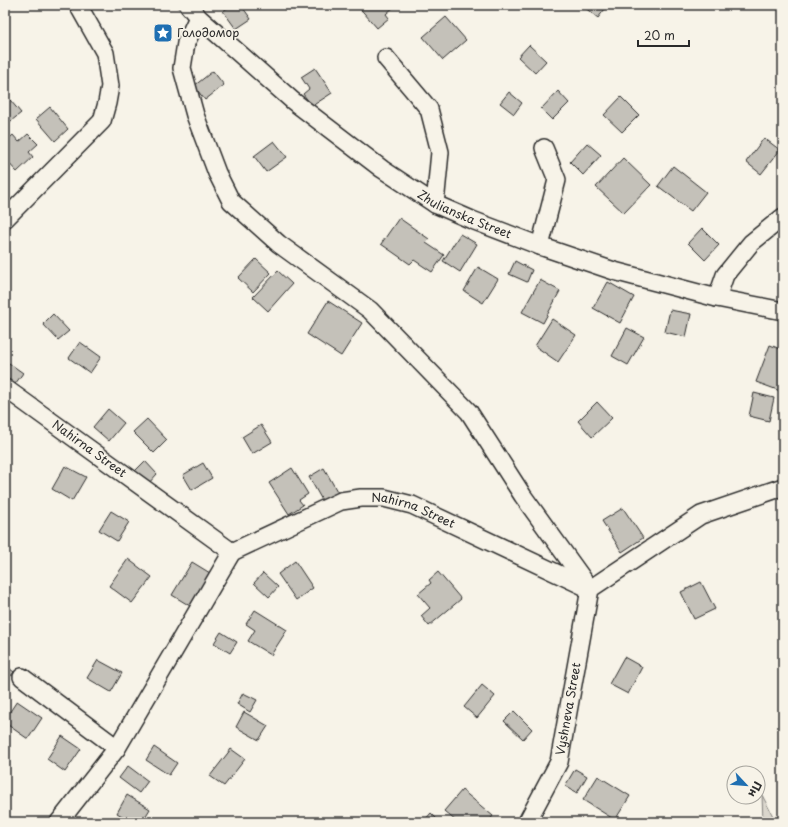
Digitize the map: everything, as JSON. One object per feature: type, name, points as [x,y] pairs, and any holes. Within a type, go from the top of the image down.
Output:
[{"type":"street","points":[[5,219],[102,121],[110,86],[104,53],[78,5]]},
{"type":"street","name":"Zhulianska Street","points":[[590,589],[523,496],[469,412],[370,310],[279,244],[231,201],[217,173],[195,115],[182,68],[193,11],[293,101],[382,169],[435,204],[540,246],[614,271],[717,298],[783,311]]},
{"type":"street","points":[[386,58],[429,109],[440,152],[435,204]]},
{"type":"street","points":[[540,246],[557,180],[544,148]]},
{"type":"street","points":[[717,298],[725,275],[751,243],[783,217]]},
{"type":"street","name":"Nahirna Street","points":[[5,388],[232,552],[342,501],[362,498],[384,498],[412,505],[590,589]]},
{"type":"street","points":[[590,589],[701,515],[783,487]]},
{"type":"street","points":[[59,822],[117,748],[232,552]]},
{"type":"street","name":"Vyshneva Street","points":[[527,822],[559,762],[590,589]]},
{"type":"street","points":[[22,677],[117,748]]},
{"type":"shaded area","points":[[766,803],[776,822],[763,822],[762,805],[766,805]]},
{"type":"building","points":[[232,5],[241,5],[251,19],[236,29],[223,11]]},
{"type":"building","points":[[357,5],[396,5],[386,14],[389,18],[377,28]]},
{"type":"building","points":[[586,5],[608,5],[598,18],[584,7]]},
{"type":"building","points":[[446,17],[466,40],[443,60],[423,37]]},
{"type":"building","points":[[529,45],[546,61],[535,73],[518,57]]},
{"type":"building","points":[[315,68],[332,93],[312,106],[303,94],[309,89],[301,77]]},
{"type":"building","points":[[213,71],[224,85],[205,100],[194,86]]},
{"type":"building","points":[[558,91],[569,103],[552,120],[541,109]]},
{"type":"building","points":[[509,92],[522,103],[514,114],[500,103]]},
{"type":"building","points":[[5,94],[21,113],[6,125],[5,124]]},
{"type":"building","points":[[621,97],[639,115],[622,132],[604,115]]},
{"type":"building","points":[[50,107],[68,129],[55,141],[36,119]]},
{"type":"building","points":[[28,134],[38,144],[29,152],[33,157],[17,172],[5,159],[5,142],[13,135],[19,142]]},
{"type":"building","points":[[764,138],[780,150],[761,174],[746,162]]},
{"type":"building","points":[[274,141],[287,157],[266,172],[254,156]]},
{"type":"building","points":[[587,143],[601,155],[583,175],[570,162]]},
{"type":"building","points":[[623,158],[651,185],[624,213],[596,187]]},
{"type":"building","points":[[673,166],[706,192],[691,211],[658,186]]},
{"type":"building","points":[[399,218],[429,239],[426,243],[444,255],[432,272],[414,260],[410,264],[381,244]]},
{"type":"building","points":[[702,228],[719,245],[705,260],[688,243]]},
{"type":"building","points":[[460,234],[477,244],[460,272],[443,261]]},
{"type":"building","points":[[256,259],[271,273],[253,292],[238,278]]},
{"type":"building","points":[[515,261],[532,270],[527,282],[509,274]]},
{"type":"building","points":[[478,267],[498,279],[483,303],[464,291]]},
{"type":"building","points":[[278,271],[292,284],[268,311],[253,297]]},
{"type":"building","points":[[540,280],[560,291],[543,323],[522,312]]},
{"type":"building","points":[[608,282],[634,297],[620,323],[593,308]]},
{"type":"building","points":[[328,301],[362,323],[341,356],[307,334]]},
{"type":"building","points":[[670,310],[691,314],[686,337],[665,332]]},
{"type":"building","points":[[53,314],[69,331],[58,340],[43,324]]},
{"type":"building","points":[[552,319],[576,335],[558,362],[535,346]]},
{"type":"building","points":[[627,328],[644,337],[628,365],[612,356]]},
{"type":"building","points":[[80,342],[101,357],[90,373],[69,358]]},
{"type":"building","points":[[770,345],[783,350],[783,392],[756,382]]},
{"type":"building","points":[[9,363],[23,373],[13,387],[5,382],[5,369]]},
{"type":"building","points":[[754,393],[774,398],[769,421],[749,416]]},
{"type":"building","points":[[597,402],[612,418],[592,437],[578,421]]},
{"type":"building","points":[[108,409],[124,423],[109,441],[93,427]]},
{"type":"building","points":[[147,419],[167,440],[154,453],[133,432]]},
{"type":"building","points":[[261,425],[272,442],[252,454],[242,437]]},
{"type":"building","points":[[145,461],[157,474],[148,484],[135,471]]},
{"type":"building","points":[[203,463],[212,478],[192,490],[183,475]]},
{"type":"building","points":[[65,466],[86,477],[72,501],[52,489]]},
{"type":"building","points":[[292,468],[308,494],[299,500],[303,505],[289,514],[269,483]]},
{"type":"building","points":[[324,468],[338,493],[323,502],[309,477]]},
{"type":"building","points":[[623,508],[643,538],[622,552],[602,521]]},
{"type":"building","points":[[111,511],[129,522],[117,541],[99,530]]},
{"type":"building","points":[[128,559],[152,577],[132,603],[109,586]]},
{"type":"building","points":[[295,561],[313,588],[296,600],[278,574]]},
{"type":"building","points":[[192,562],[210,573],[190,606],[172,595]]},
{"type":"building","points":[[438,572],[461,599],[429,626],[421,616],[430,608],[418,594],[431,583],[429,580]]},
{"type":"building","points":[[263,573],[278,587],[269,597],[254,583]]},
{"type":"building","points":[[701,582],[715,609],[694,619],[681,592]]},
{"type":"building","points":[[255,610],[287,630],[271,655],[248,641],[255,630],[246,624]]},
{"type":"building","points":[[221,632],[237,642],[230,653],[214,643]]},
{"type":"building","points":[[624,657],[642,667],[628,694],[609,684]]},
{"type":"building","points":[[98,660],[122,673],[111,692],[87,678]]},
{"type":"building","points":[[5,665],[14,672],[5,683]]},
{"type":"building","points":[[482,685],[495,696],[477,718],[464,707]]},
{"type":"building","points":[[243,693],[257,700],[250,712],[237,704]]},
{"type":"building","points":[[17,701],[42,718],[28,739],[5,723],[5,719]]},
{"type":"building","points":[[514,711],[532,729],[523,739],[504,721]]},
{"type":"building","points":[[244,712],[268,726],[259,740],[236,727]]},
{"type":"building","points":[[62,736],[81,749],[65,772],[47,759]]},
{"type":"building","points":[[154,747],[177,763],[169,775],[146,760]]},
{"type":"building","points":[[231,749],[245,759],[224,786],[210,776]]},
{"type":"building","points":[[128,766],[148,781],[139,793],[119,778]]},
{"type":"building","points":[[575,769],[587,776],[577,793],[565,786]]},
{"type":"building","points":[[598,776],[630,796],[615,820],[583,800]]},
{"type":"building","points":[[462,790],[493,816],[488,822],[457,822],[444,811]]},
{"type":"building","points":[[127,795],[150,809],[142,822],[132,822],[117,813]]},
{"type":"building","points":[[431,813],[440,822],[423,822]]},
{"type":"place","name":"Голодомор","points":[[163,33]]}]
